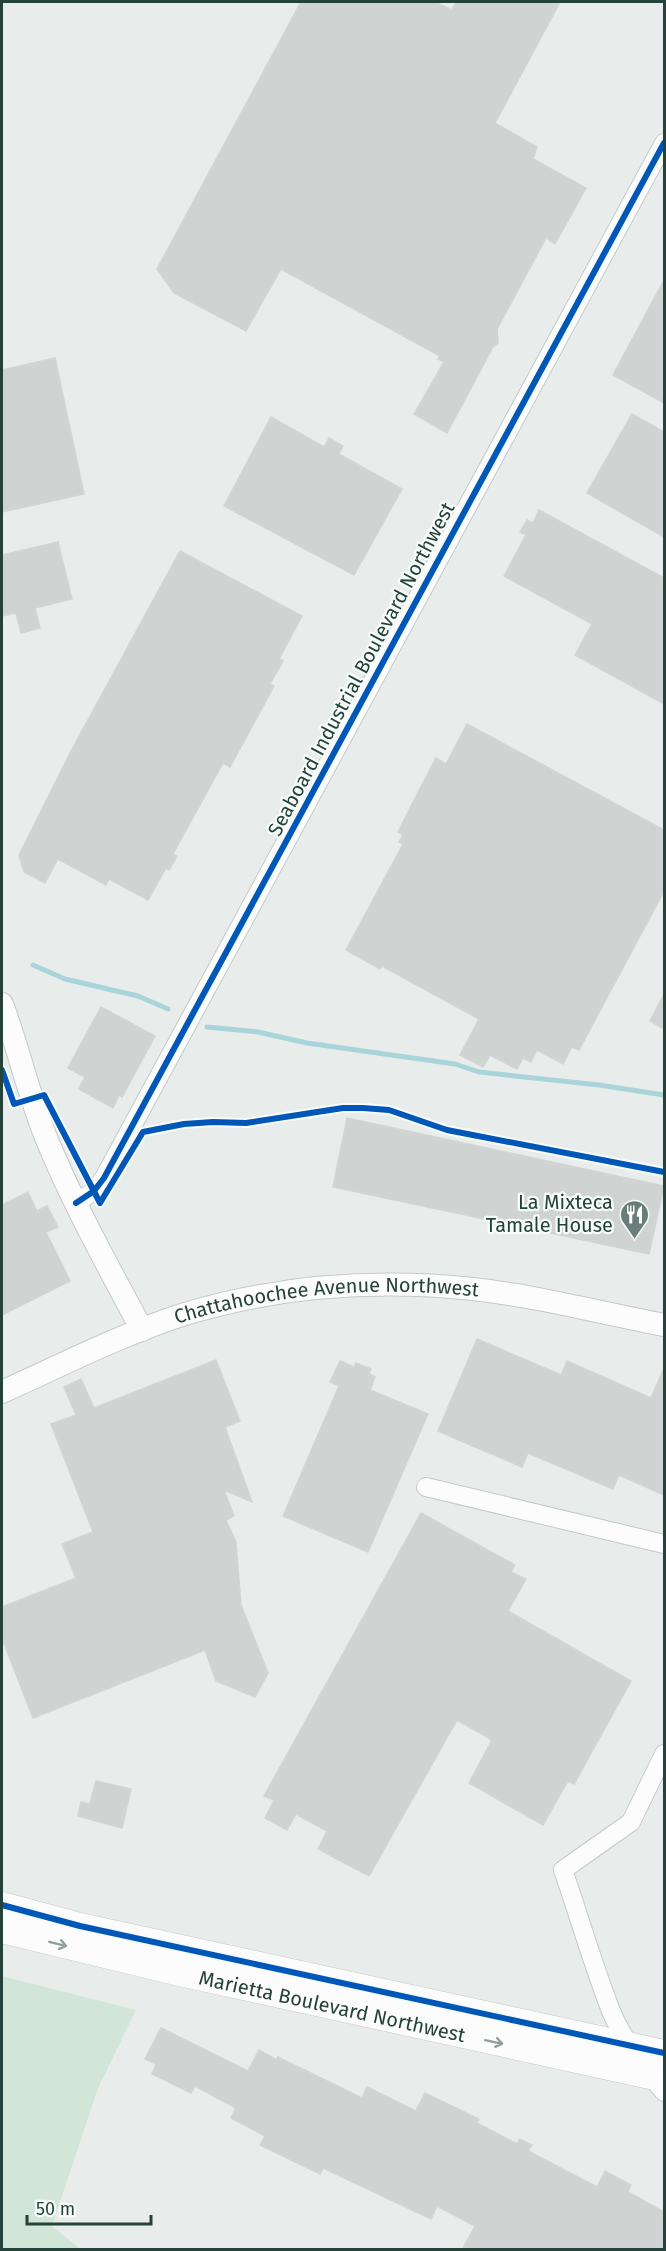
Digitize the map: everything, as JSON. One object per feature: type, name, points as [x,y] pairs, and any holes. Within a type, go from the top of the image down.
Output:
[{"type":"main road","points":[[2,1905],[80,1926],[664,2053]]},
{"type":"main road","name":"Marietta Boulevard Northwest","points":[[2,1930],[180,1973],[660,2082]]},
{"type":"street","name":"Seaboard Industrial Boulevard Northwest","points":[[76,1203],[94,1191],[104,1178],[664,143]]},
{"type":"street","points":[[2,1004],[21,1069],[46,1136],[76,1203],[142,1330]]},
{"type":"street","name":"Chattahoochee Avenue Northwest","points":[[2,1392],[142,1330],[184,1315],[265,1295],[310,1288],[391,1284],[484,1291],[664,1325]]},
{"type":"street","points":[[426,1487],[664,1544]]},
{"type":"street","points":[[660,2082],[630,2045],[612,2012],[563,1870],[631,1822],[664,1754]]},
{"type":"green space","points":[[2,1976],[136,2010],[98,2088],[52,2226],[80,2249],[2,2249]]},
{"type":"building","points":[[301,2],[435,2],[452,10],[456,2],[560,2],[495,123],[537,147],[533,159],[586,188],[555,244],[546,238],[497,329],[498,343],[493,347],[447,433],[414,414],[444,362],[438,359],[440,356],[281,269],[246,331],[174,293],[157,269]]},
{"type":"building","points":[[664,280],[664,403],[613,375]]},
{"type":"building","points":[[55,358],[84,494],[2,512],[2,370]]},
{"type":"building","points":[[632,414],[664,432],[664,537],[587,493]]},
{"type":"building","points":[[271,417],[324,447],[329,438],[343,446],[339,454],[402,489],[354,575],[224,506]]},
{"type":"building","points":[[539,510],[664,578],[664,704],[575,655],[592,624],[504,576],[526,535],[520,532],[527,520],[533,523]]},
{"type":"building","points":[[58,542],[72,599],[35,608],[40,628],[21,633],[16,613],[2,616],[2,555]]},
{"type":"building","points":[[180,551],[302,616],[279,659],[283,661],[270,684],[274,686],[230,767],[223,763],[173,854],[177,856],[169,870],[166,868],[148,900],[109,879],[106,885],[58,859],[45,883],[24,872],[19,855],[71,751]]},
{"type":"building","points":[[467,724],[664,830],[664,891],[579,1050],[572,1047],[563,1064],[537,1050],[531,1062],[523,1058],[517,1069],[490,1055],[483,1067],[460,1055],[479,1019],[382,966],[380,969],[346,950],[403,844],[399,842],[403,835],[398,832],[436,758],[446,764]]},
{"type":"building","points":[[664,994],[664,1029],[650,1021]]},
{"type":"building","points":[[101,1007],[155,1036],[122,1097],[119,1095],[113,1108],[79,1089],[85,1077],[68,1068]]},
{"type":"building","points":[[347,1118],[664,1186],[649,1254],[333,1187]]},
{"type":"building","points":[[28,1192],[37,1211],[47,1206],[58,1227],[46,1232],[70,1281],[2,1315],[2,1205]]},
{"type":"building","points":[[477,1339],[561,1375],[567,1361],[651,1398],[664,1368],[664,1495],[619,1475],[613,1489],[528,1453],[522,1467],[438,1431]]},
{"type":"building","points":[[216,1360],[240,1421],[225,1427],[252,1502],[224,1490],[234,1516],[226,1520],[236,1542],[241,1605],[268,1673],[255,1697],[216,1681],[205,1650],[33,1718],[2,1638],[2,1607],[76,1578],[62,1544],[93,1532],[51,1424],[76,1415],[64,1387],[81,1379],[94,1408]]},
{"type":"building","points":[[340,1361],[354,1367],[356,1363],[371,1369],[369,1373],[375,1377],[370,1390],[428,1414],[368,1552],[283,1516],[339,1386],[330,1382]]},
{"type":"building","points":[[421,1513],[515,1565],[511,1572],[526,1579],[508,1611],[631,1681],[574,1784],[568,1781],[543,1825],[469,1783],[492,1740],[457,1720],[369,1876],[318,1849],[327,1831],[296,1814],[287,1830],[265,1818],[274,1800],[264,1796]]},
{"type":"building","points":[[96,1781],[131,1789],[122,1828],[78,1816],[81,1802],[90,1804]]},
{"type":"building","points":[[161,2028],[248,2071],[259,2050],[362,2098],[367,2087],[416,2111],[425,2093],[479,2119],[477,2123],[517,2144],[520,2139],[532,2145],[528,2151],[597,2187],[605,2171],[631,2185],[628,2192],[664,2212],[664,2250],[462,2250],[475,2226],[437,2206],[431,2219],[323,2168],[320,2174],[260,2145],[265,2136],[231,2118],[236,2108],[195,2086],[191,2093],[152,2074],[156,2064],[145,2059]]},
{"type":"waterway","points":[[33,965],[65,979],[138,996],[168,1009]]},
{"type":"waterway","points":[[207,1027],[258,1032],[307,1043],[455,1064],[479,1072],[599,1085],[664,1095]]},
{"type":"cycle path","points":[[76,1203],[94,1191],[104,1178],[664,143]]},
{"type":"cycle path","points":[[2,1070],[14,1104],[44,1095],[100,1203],[143,1132],[184,1124],[246,1123],[343,1108],[389,1110],[447,1130],[664,1172]]},
{"type":"cycle path","points":[[2,1905],[80,1926],[664,2053]]},
{"type":"place","name":"La Mixteca Tamale House","points":[[634,1240]]}]
